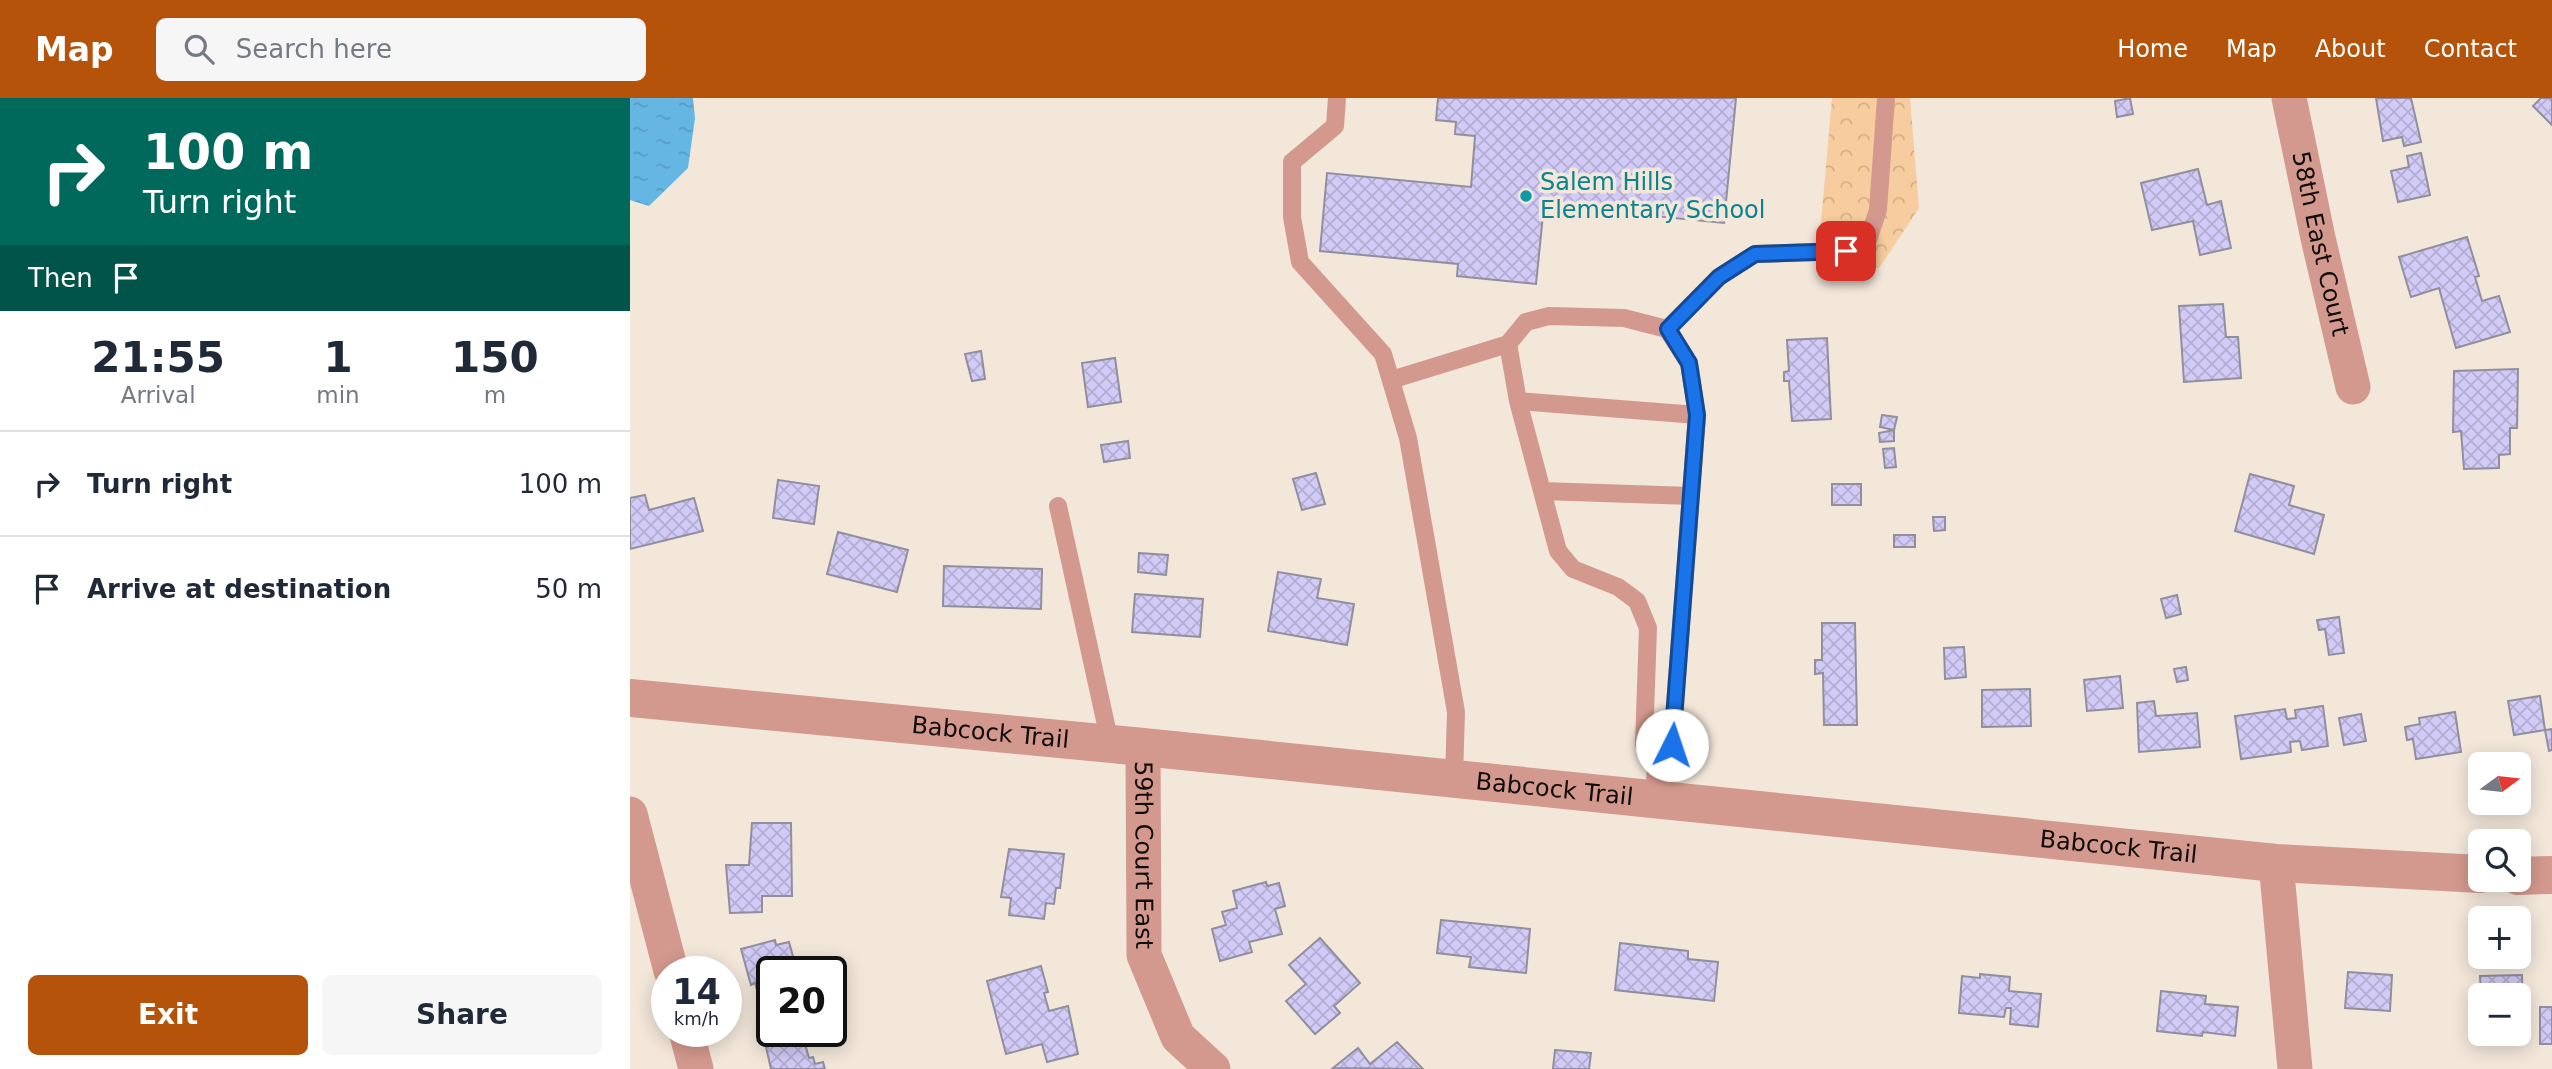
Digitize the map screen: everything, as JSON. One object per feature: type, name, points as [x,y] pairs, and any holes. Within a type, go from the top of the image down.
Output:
[{"type":"street","name":"58th East Court","points":[[2289,98],[2353,387]]},
{"type":"street","name":"Babcock Trail","points":[[630,698],[1454,778],[1655,783],[2276,863],[2468,873]]},
{"type":"street","name":"59th Court East","points":[[1127,745],[1144,955],[1178,1037],[1213,1069]]},
{"type":"street","points":[[630,814],[667,956]]},
{"type":"street","points":[[2276,863],[2295,1069]]},
{"type":"street","points":[[2531,876],[2552,875]]},
{"type":"street","points":[[690,1047],[696,1069]]},
{"type":"lane","points":[[1337,98],[1335,126],[1293,162],[1292,217],[1300,262],[1384,354],[1409,438],[1456,712],[1454,778]]},
{"type":"lane","points":[[1668,329],[1719,277],[1755,254],[1846,251],[1868,240],[1878,210],[1886,98]]},
{"type":"lane","points":[[1391,380],[1508,344],[1526,322],[1549,316],[1625,318],[1668,329],[1689,363],[1697,415],[1672,745],[1655,783]]},
{"type":"lane","points":[[1508,344],[1518,401],[1558,551],[1573,569],[1618,587],[1637,601],[1648,628],[1644,744],[1655,783]]},
{"type":"lane","points":[[1518,401],[1697,415]]},
{"type":"lane","points":[[1542,491],[1691,496]]},
{"type":"lane","points":[[1058,506],[1127,745]]},
{"type":"green space","points":[[1832,98],[1910,98],[1919,208],[1879,268],[1817,266]]},
{"type":"water","points":[[630,98],[693,98],[695,118],[688,168],[649,206],[630,200]]},
{"type":"building","name":"Salem Hills Elementary School","points":[[1438,98],[1736,98],[1724,223],[1544,205],[1536,284],[1457,276],[1458,264],[1320,251],[1327,173],[1471,187],[1475,136],[1455,134],[1456,122],[1436,120]]},
{"type":"building","points":[[2130,98],[2133,114],[2117,117],[2115,101]]},
{"type":"building","points":[[2376,98],[2411,98],[2421,142],[2404,146],[2402,137],[2383,141]]},
{"type":"building","points":[[2541,98],[2552,98],[2552,125],[2533,106]]},
{"type":"building","points":[[2421,153],[2430,195],[2398,202],[2391,171],[2409,167],[2407,156]]},
{"type":"building","points":[[2198,169],[2207,205],[2221,201],[2231,248],[2200,255],[2193,221],[2152,230],[2141,183]]},
{"type":"building","points":[[2467,237],[2479,276],[2475,277],[2482,301],[2499,296],[2510,332],[2456,348],[2439,288],[2411,297],[2399,257]]},
{"type":"building","points":[[2223,304],[2226,337],[2238,337],[2241,378],[2184,382],[2179,306]]},
{"type":"building","points":[[1827,338],[1831,419],[1792,421],[1789,381],[1784,381],[1784,372],[1789,371],[1787,340]]},
{"type":"building","points":[[981,351],[985,379],[972,381],[965,354]]},
{"type":"building","points":[[1115,358],[1121,402],[1088,407],[1082,363]]},
{"type":"building","points":[[2518,369],[2517,428],[2510,428],[2510,454],[2499,455],[2499,468],[2464,469],[2461,431],[2453,432],[2454,371]]},
{"type":"building","points":[[1882,415],[1897,417],[1894,430],[1880,427]]},
{"type":"building","points":[[1894,430],[1894,441],[1880,442],[1879,433]]},
{"type":"building","points":[[1128,441],[1130,458],[1104,462],[1101,445]]},
{"type":"building","points":[[1894,448],[1896,467],[1885,468],[1883,449]]},
{"type":"building","points":[[1316,473],[1325,504],[1302,510],[1293,479]]},
{"type":"building","points":[[2250,474],[2294,486],[2289,505],[2324,515],[2314,554],[2235,531]]},
{"type":"building","points":[[778,480],[819,486],[814,524],[773,518]]},
{"type":"building","points":[[1832,484],[1861,484],[1861,505],[1832,505]]},
{"type":"building","points":[[645,495],[649,510],[694,498],[703,531],[630,549],[630,498]]},
{"type":"building","points":[[1933,517],[1945,517],[1945,530],[1934,531]]},
{"type":"building","points":[[838,532],[908,550],[897,592],[827,574]]},
{"type":"building","points":[[1894,535],[1915,535],[1915,547],[1894,547]]},
{"type":"building","points":[[1139,553],[1168,555],[1166,575],[1138,572]]},
{"type":"building","points":[[944,566],[1042,569],[1041,609],[943,606]]},
{"type":"building","points":[[1278,572],[1321,579],[1317,598],[1354,604],[1347,645],[1268,631]]},
{"type":"building","points":[[1135,594],[1203,599],[1200,637],[1132,632]]},
{"type":"building","points":[[2177,595],[2181,614],[2166,618],[2161,599]]},
{"type":"building","points":[[2339,617],[2344,653],[2329,655],[2325,629],[2319,630],[2317,620]]},
{"type":"building","points":[[1822,623],[1855,623],[1857,725],[1824,725],[1823,673],[1815,674],[1815,660],[1822,660]]},
{"type":"building","points":[[1964,647],[1966,677],[1945,679],[1944,648]]},
{"type":"building","points":[[2186,667],[2188,680],[2177,682],[2174,669]]},
{"type":"building","points":[[2120,676],[2123,708],[2087,711],[2084,680]]},
{"type":"building","points":[[2030,689],[2031,726],[1982,727],[1982,690]]},
{"type":"building","points":[[2540,696],[2545,730],[2514,735],[2508,701]]},
{"type":"building","points":[[2154,701],[2156,716],[2197,713],[2200,747],[2139,752],[2137,703]]},
{"type":"building","points":[[2323,706],[2328,746],[2302,750],[2300,741],[2290,742],[2291,752],[2241,759],[2235,716],[2285,709],[2287,719],[2296,718],[2295,710]]},
{"type":"building","points":[[2455,712],[2461,752],[2416,759],[2413,739],[2407,740],[2405,727],[2420,724],[2419,718]]},
{"type":"building","points":[[2361,714],[2366,741],[2344,745],[2339,718]]},
{"type":"building","points":[[2552,729],[2552,750],[2549,751],[2545,730]]},
{"type":"building","points":[[752,823],[791,823],[792,896],[762,896],[762,912],[730,913],[726,865],[749,865]]},
{"type":"building","points":[[1009,849],[1064,854],[1060,888],[1056,888],[1054,904],[1046,903],[1044,919],[1009,915],[1011,898],[1001,897]]},
{"type":"building","points":[[1266,882],[1267,886],[1279,883],[1285,906],[1275,909],[1282,934],[1249,942],[1252,952],[1220,961],[1212,929],[1226,925],[1222,912],[1237,908],[1233,891]]},
{"type":"building","points":[[1441,920],[1530,929],[1526,973],[1469,967],[1471,957],[1437,953]]},
{"type":"building","points":[[1320,938],[1360,983],[1334,1006],[1340,1013],[1315,1034],[1286,1001],[1306,984],[1289,965]]},
{"type":"building","points":[[775,940],[776,945],[789,942],[793,956],[756,956],[756,986],[755,983],[751,985],[741,949]]},
{"type":"building","points":[[1620,943],[1688,951],[1688,959],[1718,962],[1714,1001],[1615,990]]},
{"type":"building","points":[[1041,966],[1048,992],[1044,993],[1049,1011],[1068,1006],[1078,1054],[1047,1062],[1042,1044],[1006,1054],[987,981]]},
{"type":"building","points":[[2348,972],[2392,975],[2390,1011],[2345,1008]]},
{"type":"building","points":[[1980,974],[2010,977],[2009,991],[2041,994],[2038,1027],[2010,1024],[2011,1008],[2006,1008],[2004,1017],[1959,1013],[1962,976],[1980,978]]},
{"type":"building","points":[[2522,975],[2522,983],[2480,983],[2480,976]]},
{"type":"building","points":[[2161,991],[2206,996],[2205,1004],[2238,1007],[2235,1036],[2203,1032],[2202,1036],[2157,1031]]},
{"type":"building","points":[[2540,1007],[2552,1007],[2552,1044],[2540,1044]]},
{"type":"building","points":[[1397,1042],[1423,1069],[1333,1068],[1358,1048],[1370,1064]]},
{"type":"building","points":[[766,1047],[806,1047],[809,1058],[813,1057],[815,1064],[823,1062],[825,1069],[771,1069]]},
{"type":"building","points":[[1555,1050],[1591,1053],[1589,1069],[1553,1069]]},
{"type":"place","name":"Salem Hills Elementary School","points":[[1526,196]]},
{"type":"route","points":[[1672,745],[1697,415],[1689,363],[1668,329],[1719,277],[1755,254],[1846,251]]}]
